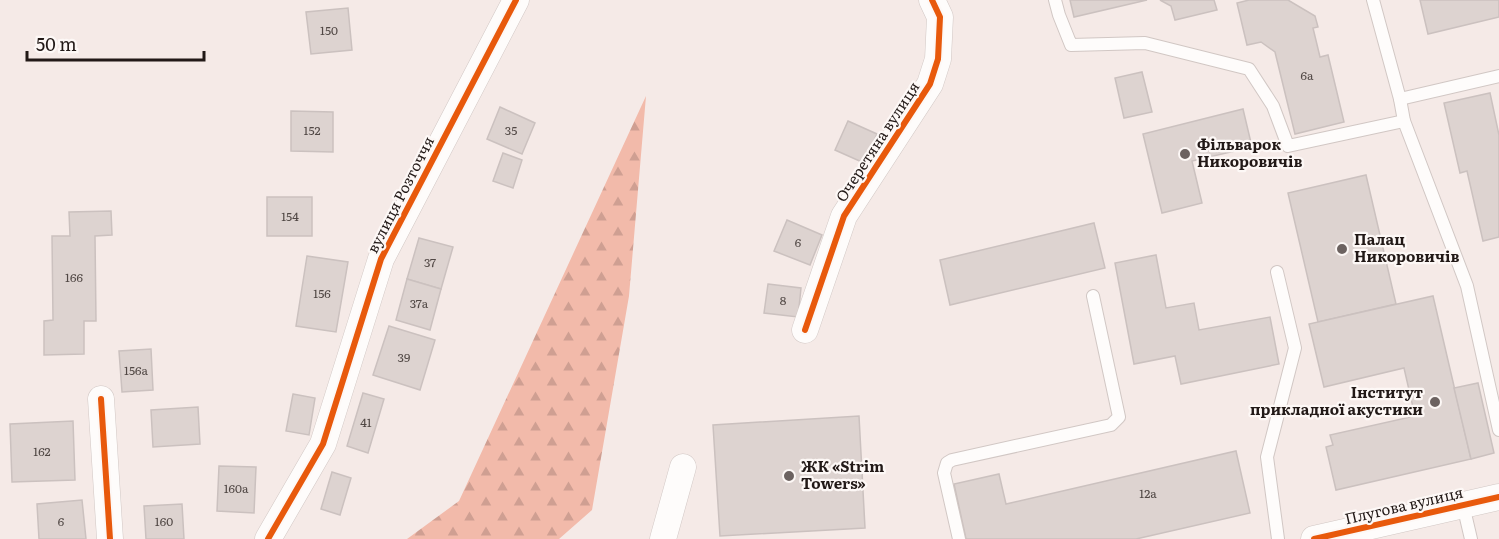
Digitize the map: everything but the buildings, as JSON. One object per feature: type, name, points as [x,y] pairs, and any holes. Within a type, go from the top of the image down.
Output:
[{"type":"street","name":"вулиця Розточчя","points":[[268,539],[323,444],[381,259],[516,0]]},
{"type":"street","name":"Очеретяна вулиця","points":[[805,330],[844,216],[930,84],[938,59],[940,17],[932,0]]},
{"type":"street","points":[[101,399],[110,539]]},
{"type":"street","points":[[663,539],[682,467]]},
{"type":"street","name":"Плугова вулиця","points":[[1314,539],[1499,497]]},
{"type":"lane","points":[[1055,0],[1071,45],[1144,43],[1249,69],[1273,106],[1288,146],[1404,121]]},
{"type":"lane","points":[[1373,0],[1404,121],[1467,286],[1499,430]]},
{"type":"lane","points":[[1400,99],[1499,76]]},
{"type":"lane","points":[[1277,272],[1294,348],[1267,457],[1278,539]]},
{"type":"lane","points":[[959,539],[944,473],[947,463],[1111,425],[1119,417],[1093,296]]},
{"type":"lane","points":[[1463,505],[1471,539]]},
{"type":"green space","points":[[646,96],[629,296],[592,510],[559,539],[407,539],[459,501]]},
{"type":"cycle path","points":[[268,539],[323,444],[381,259],[516,0]]},
{"type":"cycle path","points":[[805,330],[844,216],[930,84],[938,59],[940,17],[932,0]]},
{"type":"cycle path","points":[[101,399],[110,539]]},
{"type":"cycle path","points":[[1314,539],[1499,497]]},
{"type":"place","name":"Фільварок Никоровичів","points":[[1185,154]]},
{"type":"place","name":"Палац Никоровичів","points":[[1342,249]]},
{"type":"place","name":"Інститут прикладної акустики","points":[[1435,402]]},
{"type":"place","name":"ЖК «Strim Towers»","points":[[789,476]]}]
